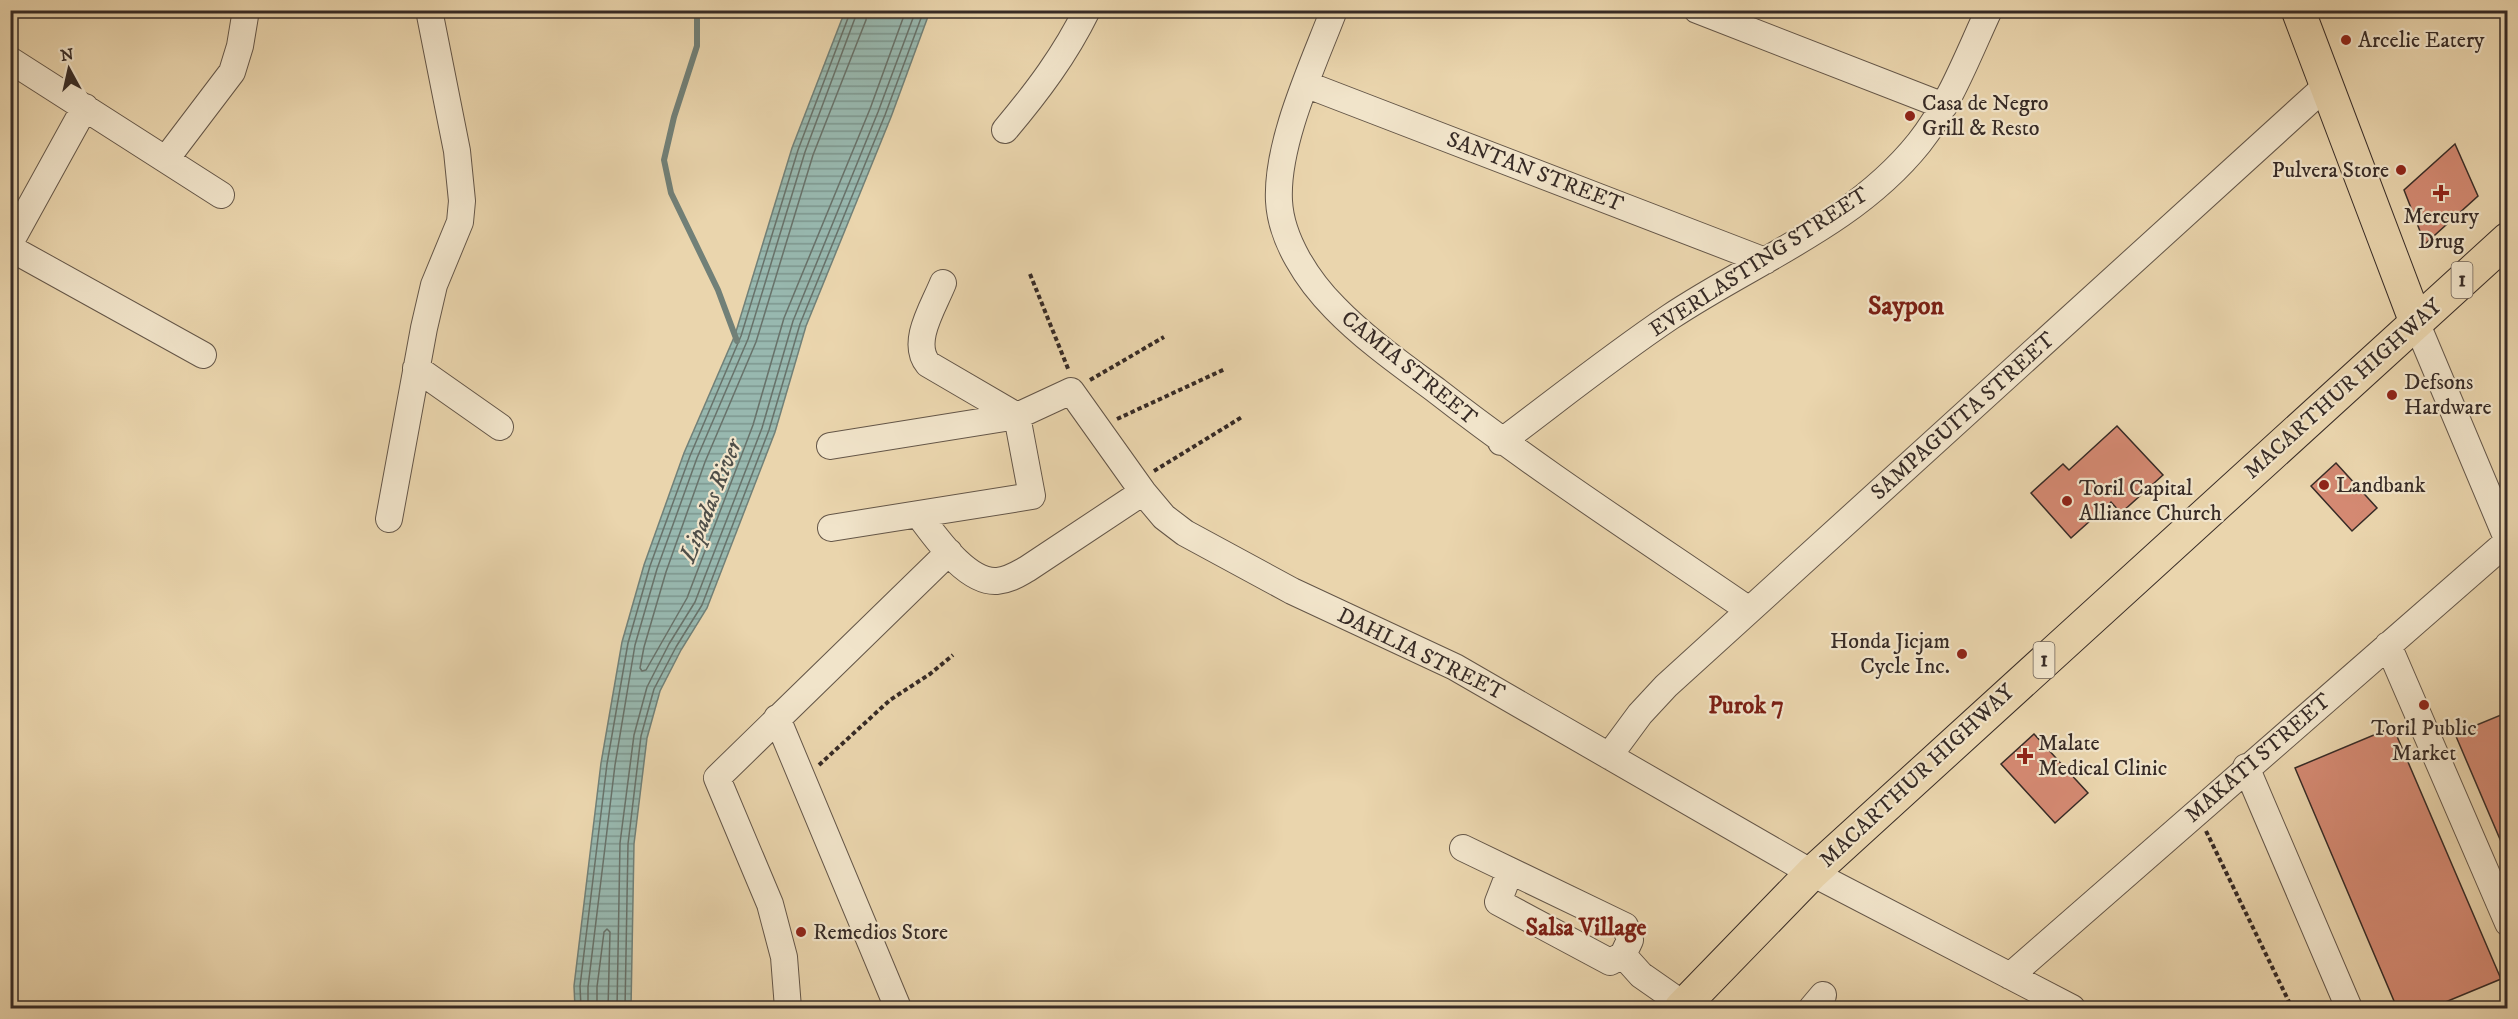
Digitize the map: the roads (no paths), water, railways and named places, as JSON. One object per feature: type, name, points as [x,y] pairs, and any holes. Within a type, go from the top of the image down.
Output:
[{"type":"main road","points":[[2298,10],[2416,322]]},
{"type":"main road","name":"MACARTHUR HIGHWAY","points":[[1683,1007],[1812,873],[2508,239]]},
{"type":"street","points":[[166,159],[232,72],[240,46],[246,10]]},
{"type":"street","points":[[389,519],[416,369],[434,285],[460,222],[462,201],[457,151],[429,10]]},
{"type":"street","points":[[1005,130],[1047,79],[1069,46],[1087,10]]},
{"type":"street","name":"CAMIA STREET","points":[[1334,10],[1305,84],[1288,140],[1281,174],[1279,202],[1284,228],[1297,257],[1334,308],[1367,337],[1501,442],[1749,610]]},
{"type":"street","points":[[1698,10],[1944,106]]},
{"type":"street","name":"EVERLASTING STREET","points":[[1501,442],[1670,317],[1819,230],[1872,191],[1920,142],[1944,106],[1989,10]]},
{"type":"street","points":[[10,60],[221,195]]},
{"type":"street","name":"SANTAN STREET","points":[[1305,84],[1765,261]]},
{"type":"street","name":"SAMPAGUITA STREET","points":[[1609,756],[1640,714],[1666,686],[2327,85]]},
{"type":"street","points":[[10,243],[85,107]]},
{"type":"street","points":[[10,248],[202,355]]},
{"type":"street","points":[[831,528],[1032,496],[1017,416],[928,364],[923,358],[920,350],[921,339],[944,283]]},
{"type":"street","points":[[2416,322],[2508,541]]},
{"type":"street","points":[[416,369],[500,428]]},
{"type":"street","name":"DAHLIA STREET","points":[[1017,416],[1071,391],[1139,487],[1164,518],[1205,544],[1334,611],[1455,667],[1812,873],[2072,1008]]},
{"type":"street","points":[[830,446],[1017,416]]},
{"type":"street","points":[[918,514],[949,552],[969,572],[982,579],[996,581],[1010,578],[1139,487]]},
{"type":"street","name":"MAKATI STREET","points":[[2010,976],[2508,541]]},
{"type":"street","points":[[788,1008],[784,957],[770,904],[717,778],[949,552]]},
{"type":"street","points":[[2388,645],[2508,923]]},
{"type":"street","points":[[777,718],[897,1008]]},
{"type":"street","points":[[2247,768],[2349,1008]]},
{"type":"street","points":[[1463,848],[1625,926],[1630,940],[1623,955],[1610,962],[1498,902],[1510,871]]},
{"type":"street","points":[[1623,955],[1641,975],[1683,1007]]},
{"type":"water","name":"Lipadas River","points":[[845,11],[930,11],[891,117],[806,326],[775,432],[707,608],[681,650],[660,691],[647,738],[634,844],[631,1008],[575,1008],[574,986],[601,763],[622,642],[644,565],[684,453],[735,335],[792,148]]},
{"type":"waterway","points":[[697,10],[697,46],[674,117],[664,160],[671,193],[718,290],[737,341]]},
{"type":"place","name":"Arcelie Eatery","points":[[2346,40]]},
{"type":"place","name":"Casa de Negro Grill & Resto","points":[[1910,116]]},
{"type":"place","name":"Pulvera Store","points":[[2401,170]]},
{"type":"place","name":"Mercury Drug","points":[[2441,193]]},
{"type":"place","name":"Defsons Hardware","points":[[2392,395]]},
{"type":"place","name":"Landbank","points":[[2324,485]]},
{"type":"place","name":"Toril Capital Alliance Church","points":[[2067,501]]},
{"type":"place","name":"Honda Jicjam Cycle Inc.","points":[[1962,654]]},
{"type":"place","name":"Toril Public Market","points":[[2424,705]]},
{"type":"place","name":"Malate Medical Clinic","points":[[2025,756]]},
{"type":"place","name":"Remedios Store","points":[[801,932]]},
{"type":"district","name":"Saypon","points":[[1906,306]]},
{"type":"district","name":"Purok 7","points":[[1746,706]]},
{"type":"district","name":"Salsa Village","points":[[1586,928]]}]
